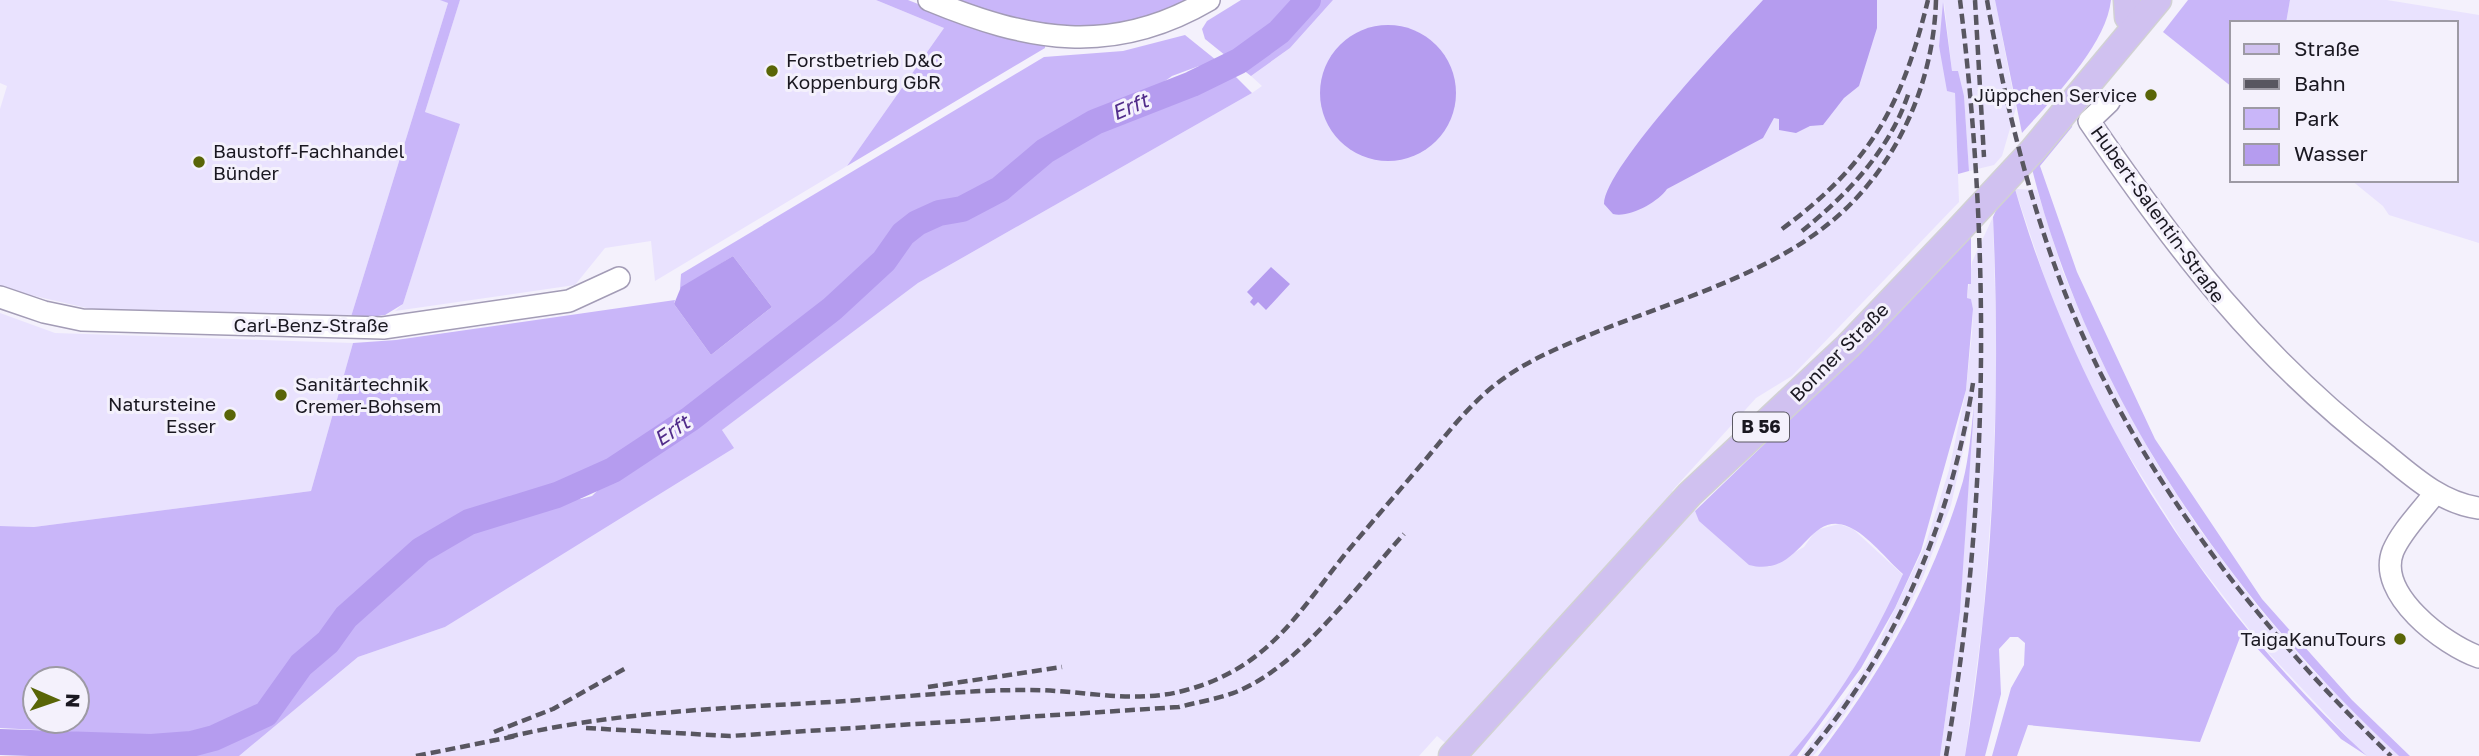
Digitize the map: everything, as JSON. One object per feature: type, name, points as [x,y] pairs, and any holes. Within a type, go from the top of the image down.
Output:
[{"type":"main road","name":"Bonner Straße","points":[[1452,756],[1690,494],[1847,345],[1964,225],[2116,51],[2144,3]]},
{"type":"street","points":[[929,0],[993,24],[1032,34],[1074,39],[1123,34],[1153,27],[1209,0]]},
{"type":"street","name":"Hubert-Salentin-Straße","points":[[2109,102],[2089,121],[2197,272],[2267,352],[2365,439],[2435,493],[2479,508]]},
{"type":"street","name":"Carl-Benz-Straße","points":[[0,298],[44,313],[82,320],[370,329],[569,301],[619,278]]},
{"type":"street","points":[[2435,493],[2394,549],[2390,565],[2392,580],[2407,605],[2423,622],[2479,657]]},
{"type":"shaded area","name":"Baustoff-Fachhandel Bünder","points":[[0,0],[441,0],[448,3],[350,320],[104,312],[0,288],[0,109],[7,86],[0,83]]},
{"type":"shaded area","points":[[460,0],[876,0],[944,28],[847,166],[655,281],[651,241],[605,248],[575,285],[395,311],[403,304],[459,124],[425,112]]},
{"type":"shaded area","points":[[1333,0],[1995,0],[2016,108],[2002,156],[1994,165],[1969,171],[1964,96],[1952,71],[1944,2],[1939,46],[1955,92],[1959,202],[1792,376],[1756,398],[1672,491],[1695,511],[1700,521],[1750,565],[1769,567],[1804,547],[1816,530],[1839,524],[1853,529],[1903,575],[1879,628],[1846,681],[1813,729],[1789,756],[1461,756],[1437,736],[1419,756],[239,756],[358,657],[445,627],[729,441],[722,430],[918,283],[1252,93],[1262,86],[1251,76],[1290,48]]},
{"type":"shaded area","points":[[2290,0],[2387,0],[2479,15],[2479,243],[2389,215],[2383,206],[2353,182],[2458,182],[2458,21],[2286,21]]},
{"type":"shaded area","points":[[2015,189],[2037,190],[2063,272],[2097,352],[2153,457],[2196,525],[2257,606],[2310,668],[2399,756],[2367,756],[2356,746],[2262,646],[2190,553],[2117,437],[2082,369],[2057,315]]},
{"type":"shaded area","points":[[1993,217],[1997,367],[1992,496],[1983,619],[1965,756],[1940,756],[1960,612],[1973,406],[1951,505],[1923,577],[1901,623],[1867,682],[1828,738],[1813,756],[1801,756],[1872,657],[1926,543],[1949,470],[1966,390],[1972,333],[1973,309],[1971,299],[1967,298],[1972,262]]},
{"type":"shaded area","points":[[0,313],[55,333],[353,343],[311,491],[34,527],[0,526]]},
{"type":"green space","points":[[440,0],[460,0],[425,112],[460,124],[403,304],[385,315],[350,320],[448,3]]},
{"type":"green space","points":[[876,0],[908,0],[951,17],[1045,44],[1045,48],[847,166],[944,28]]},
{"type":"green space","points":[[948,0],[1194,0],[1139,22],[1054,29]]},
{"type":"green space","points":[[1241,0],[1303,0],[1271,34],[1231,60],[1205,39],[1202,29],[1207,21]]},
{"type":"green space","points":[[1314,0],[1333,0],[1290,48],[1251,76],[1238,66],[1279,39]]},
{"type":"green space","points":[[1995,0],[2111,0],[2107,18],[2089,53],[2022,133]]},
{"type":"green space","points":[[2188,0],[2290,0],[2286,21],[2230,21],[2230,85],[2163,32]]},
{"type":"green space","points":[[1943,2],[1952,71],[1958,71],[1964,96],[1969,171],[1958,174],[1955,93],[1947,91],[1939,46]]},
{"type":"green space","points":[[1185,35],[1221,64],[1199,66],[1172,76],[1150,92],[1081,121],[1043,143],[996,183],[966,199],[919,215],[896,231],[878,255],[825,305],[680,416],[642,440],[607,471],[514,502],[495,505],[452,524],[422,544],[373,581],[343,610],[260,711],[200,736],[146,743],[91,733],[91,665],[21,665],[21,729],[0,728],[0,526],[34,527],[311,491],[353,343],[396,340],[675,300],[674,304],[711,355],[772,307],[733,256],[680,289],[681,274],[1044,57],[1123,51]]},
{"type":"green space","points":[[1231,72],[1252,93],[918,283],[722,430],[734,448],[445,627],[358,657],[239,756],[172,756],[223,742],[269,719],[307,666],[336,644],[362,607],[423,553],[461,530],[509,513],[559,500],[592,496],[606,482],[699,420],[796,339],[808,334],[861,292],[928,226],[978,211],[1005,195],[1074,139],[1214,82]]},
{"type":"green space","points":[[2073,121],[2072,127],[2040,166],[2077,272],[2155,439],[2262,599],[2352,700],[2410,756],[2399,756],[2337,694],[2278,629],[2223,560],[2173,488],[2129,413],[2090,335],[2057,253],[2032,169]]},
{"type":"green space","points":[[2015,189],[2041,269],[2073,347],[2110,423],[2152,496],[2199,566],[2251,633],[2307,697],[2367,756],[2341,739],[2242,632],[2200,742],[2028,725],[2017,756],[1992,756],[2011,688],[2024,665],[2025,643],[2018,637],[2010,637],[1999,649],[2001,694],[1985,756],[1965,756],[1983,622],[1993,487],[1996,352],[1993,217],[1999,204]]},
{"type":"green space","points":[[1971,233],[1971,284],[1968,284],[1967,298],[1971,299],[1973,309],[1966,390],[1921,551],[1895,608],[1861,668],[1797,756],[1789,756],[1823,714],[1853,670],[1903,574],[1863,536],[1849,527],[1835,524],[1823,527],[1813,534],[1781,562],[1767,567],[1749,565],[1699,521],[1695,511],[1865,347]]},
{"type":"green space","points":[[1974,407],[1960,612],[1940,756],[1818,756],[1884,659],[1921,591],[1951,519],[1963,481]]},
{"type":"water","points":[[1763,0],[1877,0],[1877,28],[1859,86],[1844,98],[1823,125],[1810,126],[1796,133],[1779,130],[1779,119],[1774,118],[1763,138],[1667,189],[1643,208],[1627,214],[1613,214],[1604,204],[1610,186],[1625,161],[1672,100]]},
{"type":"water","points":[[1388,25],[1414,30],[1436,45],[1451,67],[1456,93],[1451,119],[1436,141],[1414,156],[1388,161],[1362,156],[1340,141],[1325,119],[1320,93],[1325,67],[1340,45],[1362,30]]},
{"type":"water","points":[[733,256],[772,307],[711,355],[674,304],[681,287]]},
{"type":"water","points":[[1271,267],[1290,284],[1266,310],[1258,302],[1254,306],[1250,302],[1253,298],[1247,292]]},
{"type":"waterway","name":"Erft","points":[[0,742],[151,747],[191,744],[214,738],[266,714],[301,665],[328,642],[346,617],[421,550],[469,522],[557,495],[613,470],[690,419],[832,309],[884,261],[903,234],[917,223],[939,213],[962,209],[1000,189],[1045,151],[1095,122],[1192,84],[1239,61],[1279,32],[1308,0]]},
{"type":"railway","points":[[1782,229],[1839,180],[1879,130],[1907,71],[1928,0]]},
{"type":"railway","points":[[508,737],[588,722],[669,712],[1001,690],[1149,696],[1190,689],[1217,679],[1241,666],[1280,635],[1457,422],[1504,378],[1529,362],[1570,343],[1704,291],[1773,260],[1835,219],[1878,172],[1905,127],[1924,78],[1936,0]]},
{"type":"railway","points":[[1946,756],[1971,568],[1981,379],[1977,189],[1960,0]]},
{"type":"railway","points":[[1975,0],[1984,157]]},
{"type":"railway","points":[[1987,0],[2016,138],[2045,239],[2085,341],[2118,407],[2155,471],[2241,592],[2339,704],[2391,756]]},
{"type":"railway","points":[[1802,231],[1835,202],[1866,169],[1891,133],[1909,92]]},
{"type":"railway","points":[[1806,756],[1867,673],[1893,628],[1915,581],[1951,484],[1973,383]]},
{"type":"railway","points":[[586,728],[730,736],[1179,707],[1236,692],[1260,680],[1283,663],[1327,622],[1404,534]]},
{"type":"railway","points":[[928,687],[1062,667]]},
{"type":"railway","points":[[494,732],[553,709],[626,668]]},
{"type":"railway","points":[[416,756],[516,736]]},
{"type":"place","name":"Forstbetrieb D&C Koppenburg GbR","points":[[772,71]]},
{"type":"place","name":"Jüppchen Service","points":[[2151,95]]},
{"type":"place","name":"Baustoff-Fachhandel Bünder","points":[[199,162]]},
{"type":"place","name":"Sanitärtechnik Cremer-Bohsem","points":[[281,395]]},
{"type":"place","name":"Natursteine Esser","points":[[230,415]]},
{"type":"place","name":"TaigaKanuTours","points":[[2400,639]]}]
